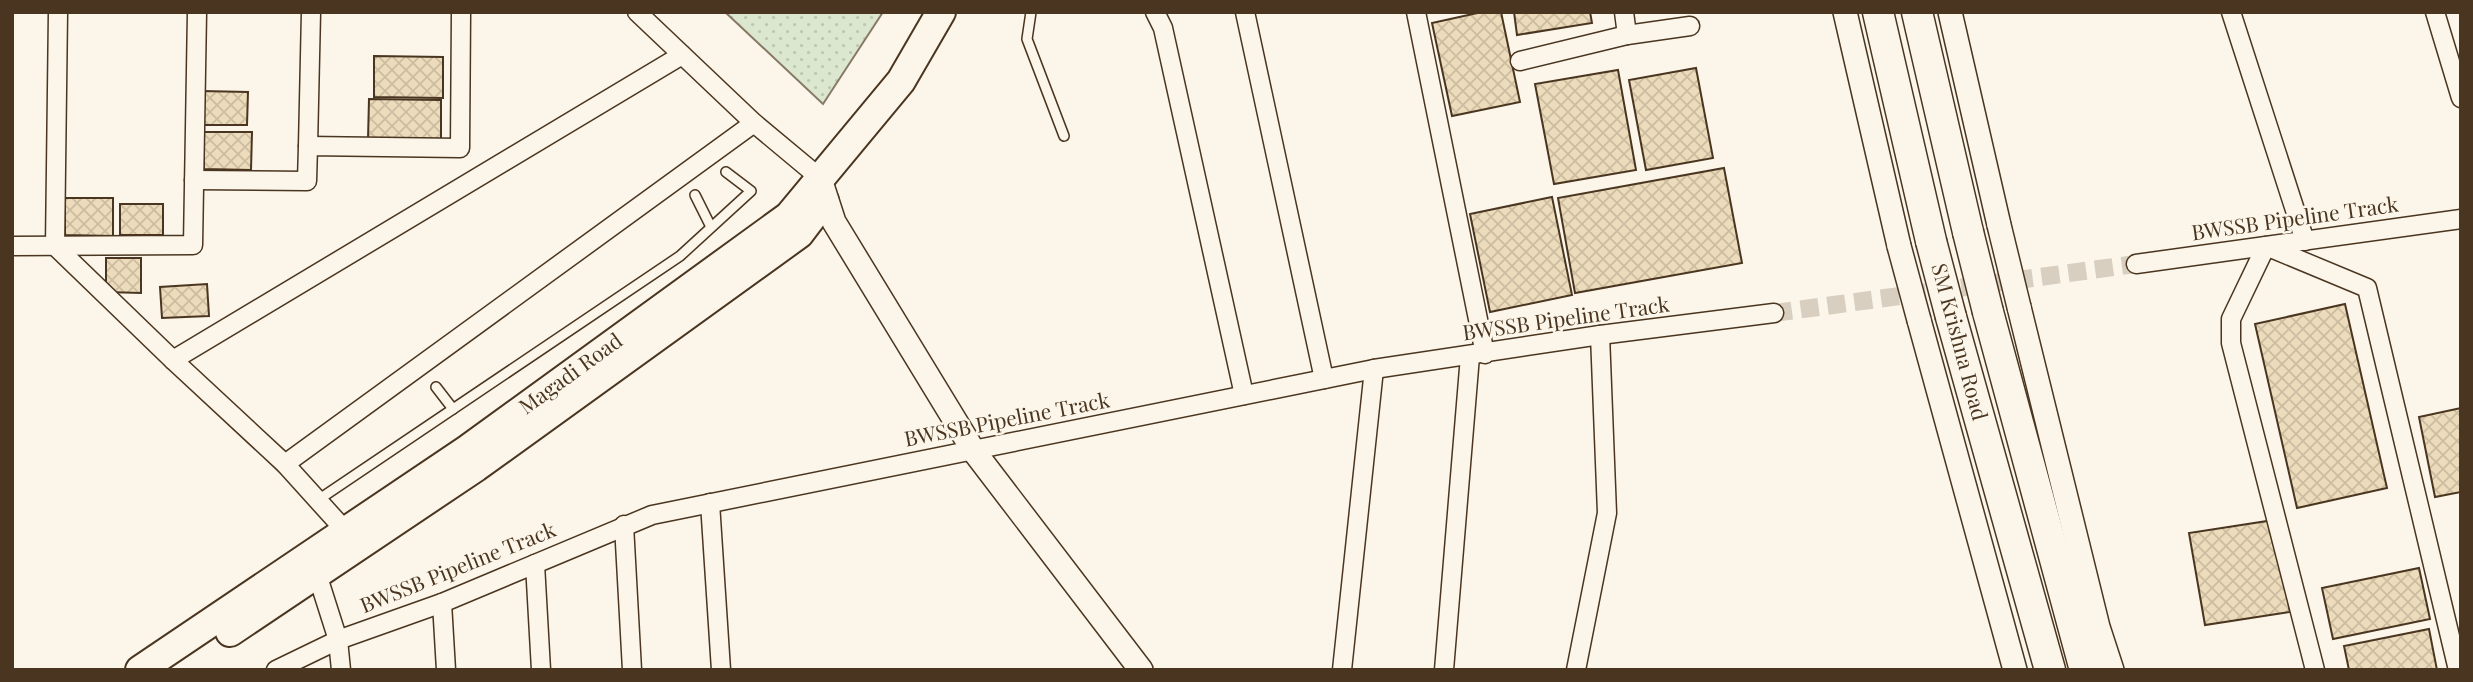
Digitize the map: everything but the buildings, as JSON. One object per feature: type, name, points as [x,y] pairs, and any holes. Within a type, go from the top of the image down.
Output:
[{"type":"highway","name":"SM Krishna Road","points":[[1878,12],[1931,241],[1965,297],[2085,670]]},
{"type":"highway","name":"SM Krishna Road","points":[[1917,12],[1968,232],[1965,297],[2050,670]]},
{"type":"main road","name":"Magadi Road","points":[[823,188],[901,80],[940,12]]},
{"type":"main road","name":"Magadi Road","points":[[174,670],[468,449],[789,216],[823,188],[912,96],[961,12]]},
{"type":"main road","name":"Magadi Road","points":[[140,670],[313,565]]},
{"type":"street","points":[[58,12],[55,246],[285,464],[351,538]]},
{"type":"street","points":[[12,246],[193,245],[197,12]]},
{"type":"street","points":[[194,180],[307,181],[311,12]]},
{"type":"street","points":[[308,146],[460,148],[461,12]]},
{"type":"street","points":[[637,12],[823,188],[834,222],[973,450],[1141,670]]},
{"type":"street","points":[[1155,12],[1163,29],[1244,395]]},
{"type":"street","points":[[1245,12],[1324,379]]},
{"type":"street","points":[[1416,12],[1478,355],[1444,670]]},
{"type":"street","points":[[1623,12],[1627,35]]},
{"type":"street","name":"SM Krishna Road","points":[[1845,12],[1899,246],[2015,670]]},
{"type":"street","points":[[1950,12],[2019,307],[2098,627],[2112,670]]},
{"type":"street","points":[[2231,12],[2305,241]]},
{"type":"street","points":[[2435,12],[2461,98]]},
{"type":"street","points":[[1520,61],[1627,35],[1690,26]]},
{"type":"street","points":[[173,360],[682,55]]},
{"type":"street","points":[[285,464],[754,123]]},
{"type":"street","name":"BWSSB Pipeline Track","points":[[2136,264],[2461,219]]},
{"type":"street","points":[[2315,670],[2231,343],[2231,319],[2266,246],[2367,288],[2458,670]]},
{"type":"street","name":"BWSSB Pipeline Track","points":[[276,670],[338,640],[442,603],[652,515],[1374,369],[1600,335],[1774,313]]},
{"type":"street","points":[[1576,670],[1607,513],[1600,335]]},
{"type":"street","points":[[1342,670],[1374,369]]},
{"type":"street","points":[[710,503],[721,670]]},
{"type":"street","points":[[624,525],[632,670]]},
{"type":"street","points":[[535,564],[541,670]]},
{"type":"street","points":[[313,565],[338,640],[341,670]]},
{"type":"street","points":[[442,603],[446,670]]},
{"type":"lane","points":[[1031,12],[1027,39],[1064,136]]},
{"type":"lane","points":[[318,499],[680,256],[751,191],[726,172]]},
{"type":"lane","points":[[695,195],[711,227]]},
{"type":"lane","points":[[436,387],[453,409]]},
{"type":"green space","points":[[725,12],[883,12],[823,104]]},
{"type":"tunnel","points":[[1774,313],[2136,264]]}]
